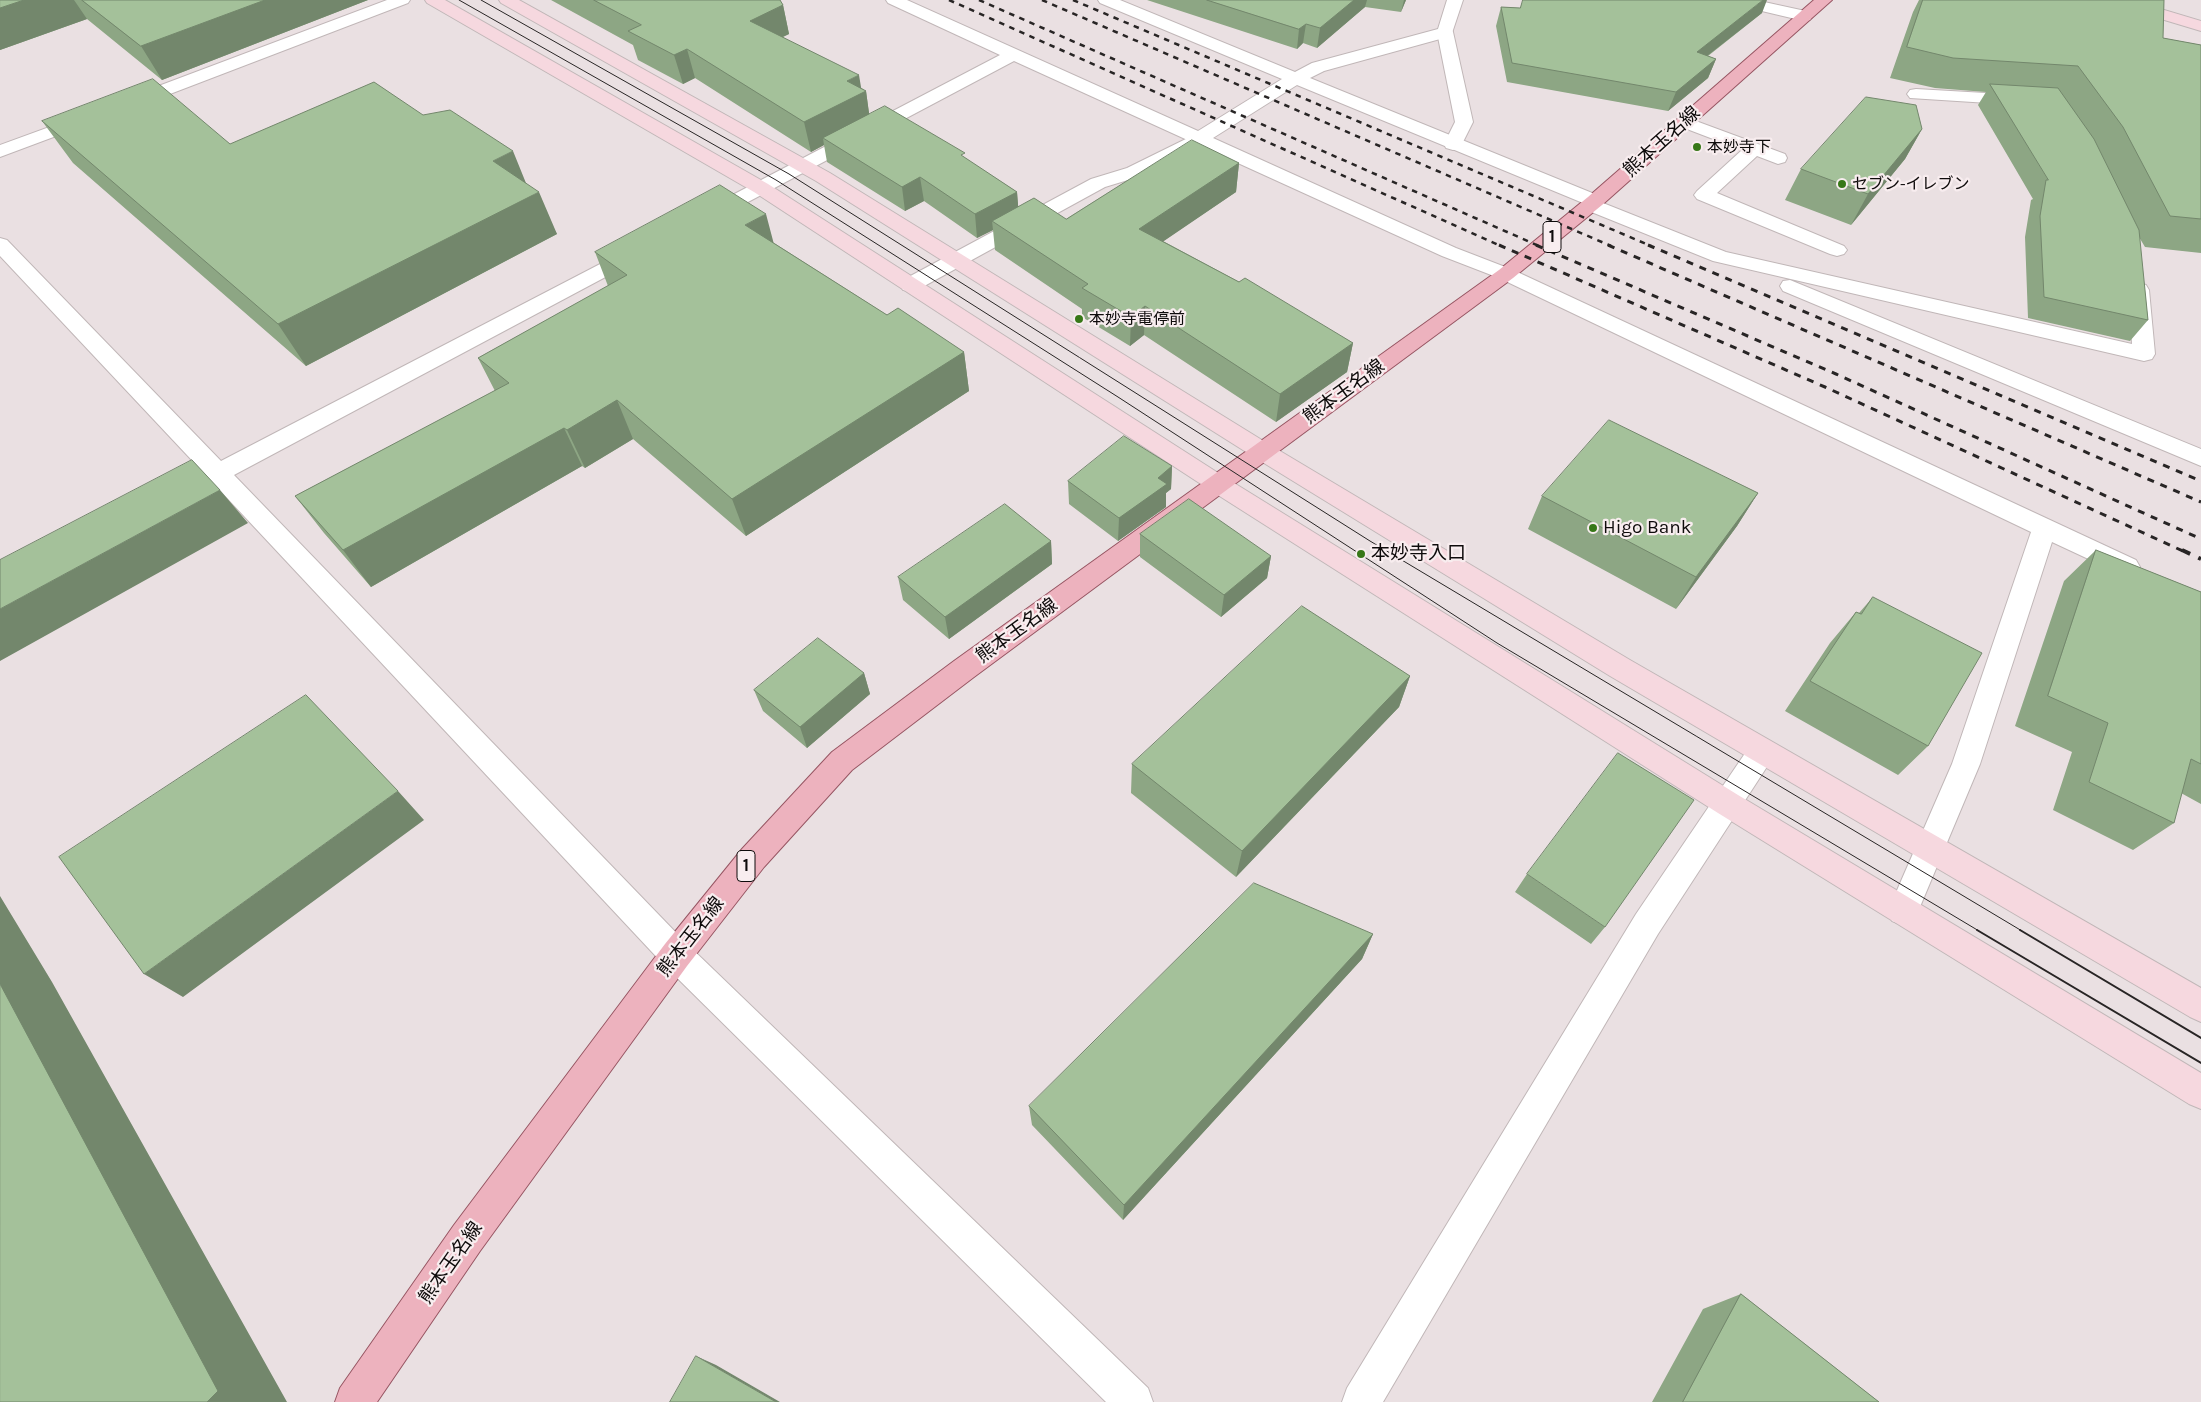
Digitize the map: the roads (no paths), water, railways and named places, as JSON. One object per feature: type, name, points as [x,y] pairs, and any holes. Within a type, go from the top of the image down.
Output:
[{"type":"main road","name":"熊本玉名線","points":[[354,1402],[467,1238],[676,955],[753,858],[842,761],[964,669],[1506,274],[1593,203],[1824,0]]},
{"type":"street","points":[[0,151],[402,0]]},
{"type":"street","points":[[433,0],[761,188],[1218,484],[1728,804],[2201,1092]]},
{"type":"street","points":[[507,0],[804,166],[1262,451],[1620,668],[2201,1006]]},
{"type":"street","points":[[894,0],[1449,252],[1506,274],[2149,578]]},
{"type":"street","points":[[1106,0],[2201,458]]},
{"type":"street","points":[[1452,144],[1464,122],[1445,32],[1455,0]]},
{"type":"street","points":[[1734,0],[1804,16]]},
{"type":"street","points":[[2114,0],[2201,26]]},
{"type":"street","points":[[910,285],[1098,183],[1134,172],[1198,139],[1294,79],[1318,67],[1445,32]]},
{"type":"street","points":[[691,225],[1014,54]]},
{"type":"street","points":[[1916,94],[2042,101]]},
{"type":"street","points":[[1685,122],[1778,158]]},
{"type":"street","points":[[1754,149],[1704,195],[1837,250]]},
{"type":"street","points":[[182,491],[656,243]]},
{"type":"street","points":[[0,244],[676,955],[1134,1402]]},
{"type":"street","points":[[1720,257],[2144,354],[2138,266]]},
{"type":"street","points":[[1903,911],[1966,764],[2044,529]]},
{"type":"street","points":[[1361,1402],[1648,924],[1762,751]]},
{"type":"tram line","points":[[459,0],[776,180],[1118,397],[1497,643],[1979,931]]},
{"type":"tram line","points":[[481,0],[789,174],[1370,541],[2022,931]]},
{"type":"tram line","points":[[1977,930],[2201,1063]]},
{"type":"tram line","points":[[2020,930],[2201,1038]]},
{"type":"railway","points":[[949,0],[1501,246]]},
{"type":"railway","points":[[979,0],[1539,246]]},
{"type":"railway","points":[[1042,0],[1611,246]]},
{"type":"railway","points":[[1073,0],[1651,246]]},
{"type":"railway","points":[[1499,245],[1825,387],[2185,552]]},
{"type":"railway","points":[[1536,245],[1836,374],[2201,539]]},
{"type":"railway","points":[[1608,245],[2201,502]]},
{"type":"railway","points":[[1648,245],[2201,481]]},
{"type":"railway","points":[[2182,550],[2201,559]]},
{"type":"place","name":"本妙寺下","points":[[1697,147]]},
{"type":"place","name":"セブン-イレブン","points":[[1842,184]]},
{"type":"place","name":"本妙寺電停前","points":[[1079,319]]},
{"type":"place","name":"Higo Bank","points":[[1593,528]]},
{"type":"place","name":"本妙寺入口","points":[[1361,554]]}]
